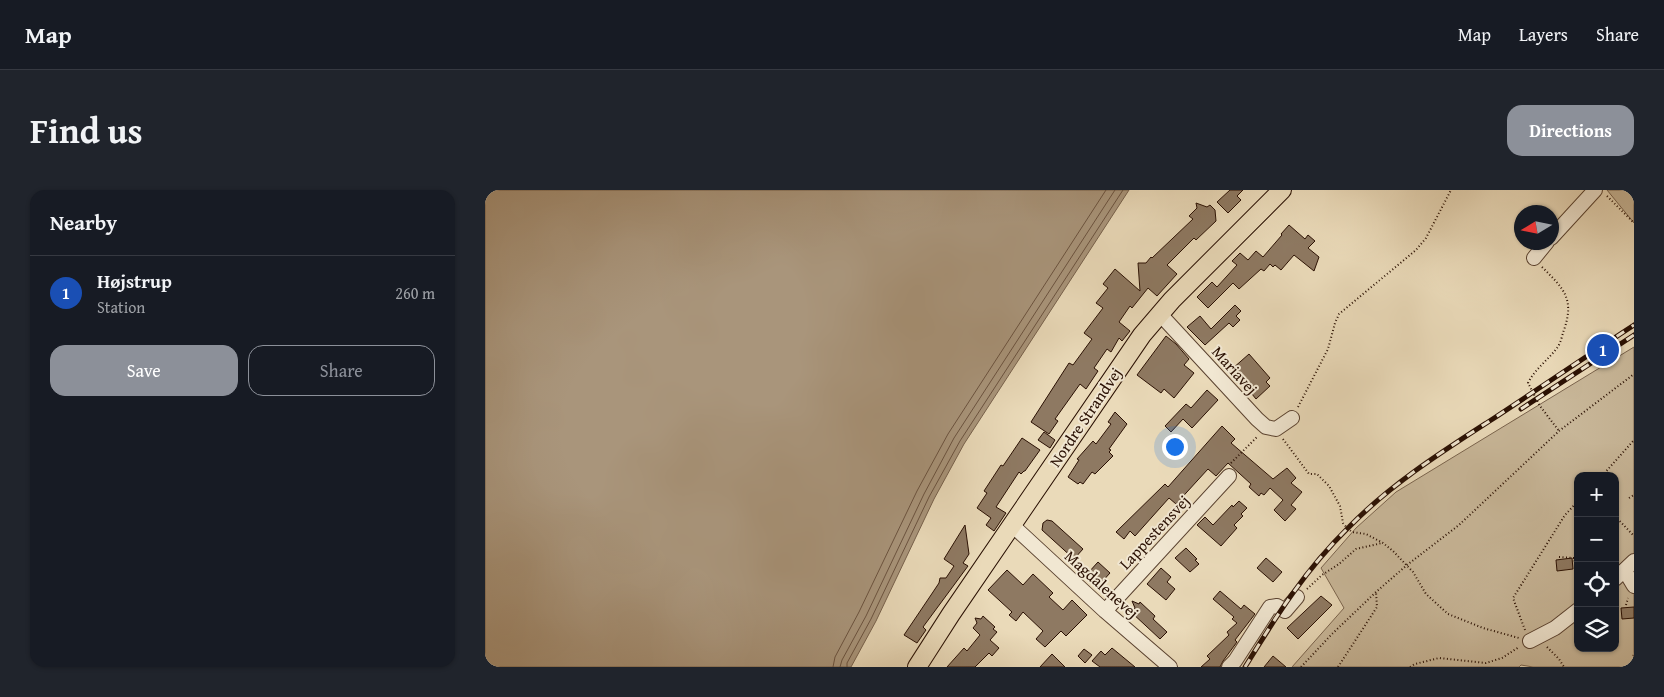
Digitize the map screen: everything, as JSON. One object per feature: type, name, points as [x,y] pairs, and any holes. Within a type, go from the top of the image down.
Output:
[{"type":"main road","name":"Nordre Strandvej","points":[[917,667],[1134,345],[1159,313],[1282,190]]},
{"type":"street","points":[[1559,230],[1599,191]]},
{"type":"street","points":[[1534,258],[1540,250]]},
{"type":"street","name":"Mariavej","points":[[1159,313],[1230,391],[1271,428]]},
{"type":"street","points":[[1271,428],[1292,418]]},
{"type":"street","name":"Lappestensvej","points":[[1105,611],[1229,476]]},
{"type":"street","name":"Magdalenevej","points":[[1011,525],[1105,611],[1170,667]]},
{"type":"street","points":[[1625,571],[1634,586]]},
{"type":"street","points":[[1229,667],[1235,661],[1270,607],[1277,606],[1285,611],[1297,597]]},
{"type":"street","points":[[1530,641],[1555,628],[1574,613]]},
{"type":"path","points":[[1292,418],[1328,349],[1339,314],[1416,250],[1426,238],[1451,190]]},
{"type":"path","points":[[1599,191],[1634,223]]},
{"type":"path","points":[[1534,258],[1560,285],[1566,294],[1569,306],[1567,323],[1558,347],[1542,363],[1527,383],[1540,406],[1559,431]]},
{"type":"path","points":[[1301,667],[1376,592],[1407,565],[1459,525],[1559,431],[1634,374]]},
{"type":"path","points":[[1229,476],[1226,469],[1271,428],[1309,474],[1317,474],[1329,486],[1341,506],[1343,523],[1347,528],[1352,532],[1366,534],[1383,543],[1407,565],[1426,594],[1448,614],[1483,628],[1548,647],[1564,667]]},
{"type":"path","points":[[1606,472],[1634,440]]},
{"type":"path","points":[[1629,498],[1634,495]]},
{"type":"path","points":[[1530,641],[1513,598],[1565,515],[1574,505]]},
{"type":"path","points":[[1616,517],[1634,536]]},
{"type":"path","points":[[1297,597],[1356,549],[1383,543]]},
{"type":"path","points":[[1559,557],[1574,558],[1575,562]]},
{"type":"path","points":[[1338,667],[1377,607],[1376,592]]},
{"type":"path","points":[[1410,667],[1439,658],[1486,663],[1502,658],[1530,641]]},
{"type":"shaded area","points":[[1607,190],[1634,190],[1634,223]]},
{"type":"shaded area","points":[[1634,347],[1634,667],[1533,667],[1521,665],[1519,667],[1292,667],[1344,608],[1321,568],[1356,528],[1396,492]]},
{"type":"water","points":[[485,190],[1129,190],[964,444],[934,499],[876,621],[851,667],[485,667]]},
{"type":"building","points":[[1230,190],[1243,190],[1237,196],[1241,200],[1228,213],[1217,202]]},
{"type":"building","points":[[1196,203],[1207,207],[1210,205],[1215,210],[1216,221],[1196,240],[1194,238],[1167,265],[1177,274],[1157,296],[1148,288],[1132,308],[1130,306],[1119,322],[1130,331],[1122,341],[1119,338],[1111,352],[1107,349],[1094,368],[1098,371],[1086,389],[1080,384],[1055,419],[1058,421],[1049,434],[1031,422],[1069,363],[1073,365],[1092,339],[1084,333],[1103,308],[1096,303],[1108,288],[1103,284],[1115,269],[1140,291],[1138,263],[1146,263],[1193,219],[1189,216],[1197,208]]},
{"type":"building","points":[[1289,225],[1305,239],[1308,235],[1315,241],[1308,248],[1319,257],[1314,271],[1294,255],[1281,270],[1275,265],[1273,267],[1270,264],[1264,271],[1261,269],[1239,289],[1233,283],[1208,308],[1197,297],[1212,282],[1217,287],[1237,265],[1232,261],[1240,253],[1248,260],[1256,251],[1263,257]]},
{"type":"building","points":[[1235,305],[1241,311],[1236,316],[1240,320],[1233,327],[1229,323],[1205,345],[1187,327],[1200,316],[1211,329]]},
{"type":"building","points":[[1166,336],[1189,359],[1184,365],[1194,373],[1174,398],[1164,389],[1161,393],[1137,375]]},
{"type":"building","points":[[1249,354],[1270,378],[1266,382],[1270,386],[1256,399],[1232,369]]},
{"type":"building","points":[[1207,390],[1218,400],[1192,428],[1183,419],[1171,432],[1165,426],[1186,404],[1191,408]]},
{"type":"building","points":[[1115,412],[1127,424],[1109,449],[1113,456],[1095,474],[1092,472],[1083,484],[1080,482],[1078,484],[1068,477],[1079,460],[1077,459],[1093,441],[1096,444],[1111,424],[1108,422]]},
{"type":"building","points":[[1222,426],[1235,439],[1231,443],[1273,479],[1287,468],[1296,478],[1291,483],[1302,492],[1291,505],[1296,509],[1285,521],[1274,510],[1283,500],[1270,488],[1264,495],[1261,493],[1259,496],[1249,487],[1251,484],[1228,463],[1216,476],[1208,469],[1176,504],[1169,498],[1135,536],[1130,531],[1124,539],[1116,532],[1165,484],[1168,487]]},
{"type":"building","points":[[1044,432],[1055,440],[1050,448],[1038,440]]},
{"type":"building","points":[[1022,438],[1040,450],[1025,471],[1021,474],[1019,472],[996,507],[1006,513],[994,531],[986,525],[991,518],[977,508],[987,493],[984,491]]},
{"type":"building","points":[[1239,501],[1247,508],[1241,514],[1243,516],[1234,525],[1237,528],[1221,546],[1197,525],[1205,517],[1213,525],[1232,505],[1233,507]]},
{"type":"building","points":[[1047,520],[1052,521],[1083,549],[1074,559],[1042,530],[1043,523]]},
{"type":"building","points":[[965,525],[969,554],[963,563],[968,566],[923,627],[926,630],[917,643],[904,635],[939,583],[940,578],[946,578],[954,566],[944,559]]},
{"type":"building","points":[[1186,548],[1197,559],[1195,560],[1199,564],[1190,572],[1175,558]]},
{"type":"building","points":[[1266,558],[1282,572],[1273,582],[1257,568]]},
{"type":"building","points":[[1572,558],[1573,569],[1557,571],[1556,560]]},
{"type":"building","points":[[1098,562],[1110,573],[1100,584],[1088,576],[1090,574],[1088,573]]},
{"type":"building","points":[[1161,568],[1171,577],[1167,582],[1175,589],[1166,600],[1147,584]]},
{"type":"building","points":[[1007,570],[1023,585],[1033,574],[1053,593],[1049,597],[1063,610],[1072,600],[1087,615],[1066,636],[1061,631],[1045,647],[1036,639],[1043,631],[1023,612],[1016,621],[1009,615],[1012,612],[988,590]]},
{"type":"building","points":[[1220,591],[1241,609],[1244,605],[1255,614],[1235,640],[1237,642],[1220,667],[1201,667],[1210,659],[1207,656],[1229,635],[1227,632],[1237,623],[1232,619],[1234,617],[1213,599]]},
{"type":"building","points":[[1321,596],[1332,605],[1298,639],[1287,628]]},
{"type":"building","points":[[1132,601],[1139,604],[1140,602],[1155,616],[1153,619],[1167,632],[1160,639],[1131,612],[1135,608]]},
{"type":"building","points":[[1634,607],[1634,618],[1622,619],[1621,608]]},
{"type":"building","points":[[983,616],[995,627],[993,629],[997,632],[990,640],[999,648],[992,656],[989,653],[975,667],[947,667],[964,648],[967,651],[980,635],[973,628],[977,623],[975,618],[981,619]]},
{"type":"building","points":[[1112,648],[1135,667],[1100,667],[1092,661],[1101,651],[1105,655]]},
{"type":"building","points":[[1084,649],[1092,655],[1085,663],[1078,656]]},
{"type":"building","points":[[1052,654],[1065,667],[1040,667]]},
{"type":"building","points":[[1273,656],[1286,667],[1264,667]]},
{"type":"railway","points":[[1245,667],[1280,611],[1305,576],[1333,543],[1381,497],[1434,458],[1634,325]]},
{"type":"railway","points":[[1521,409],[1634,335]]},
{"type":"place","name":"Højstrup","points":[[1603,350]]}]
